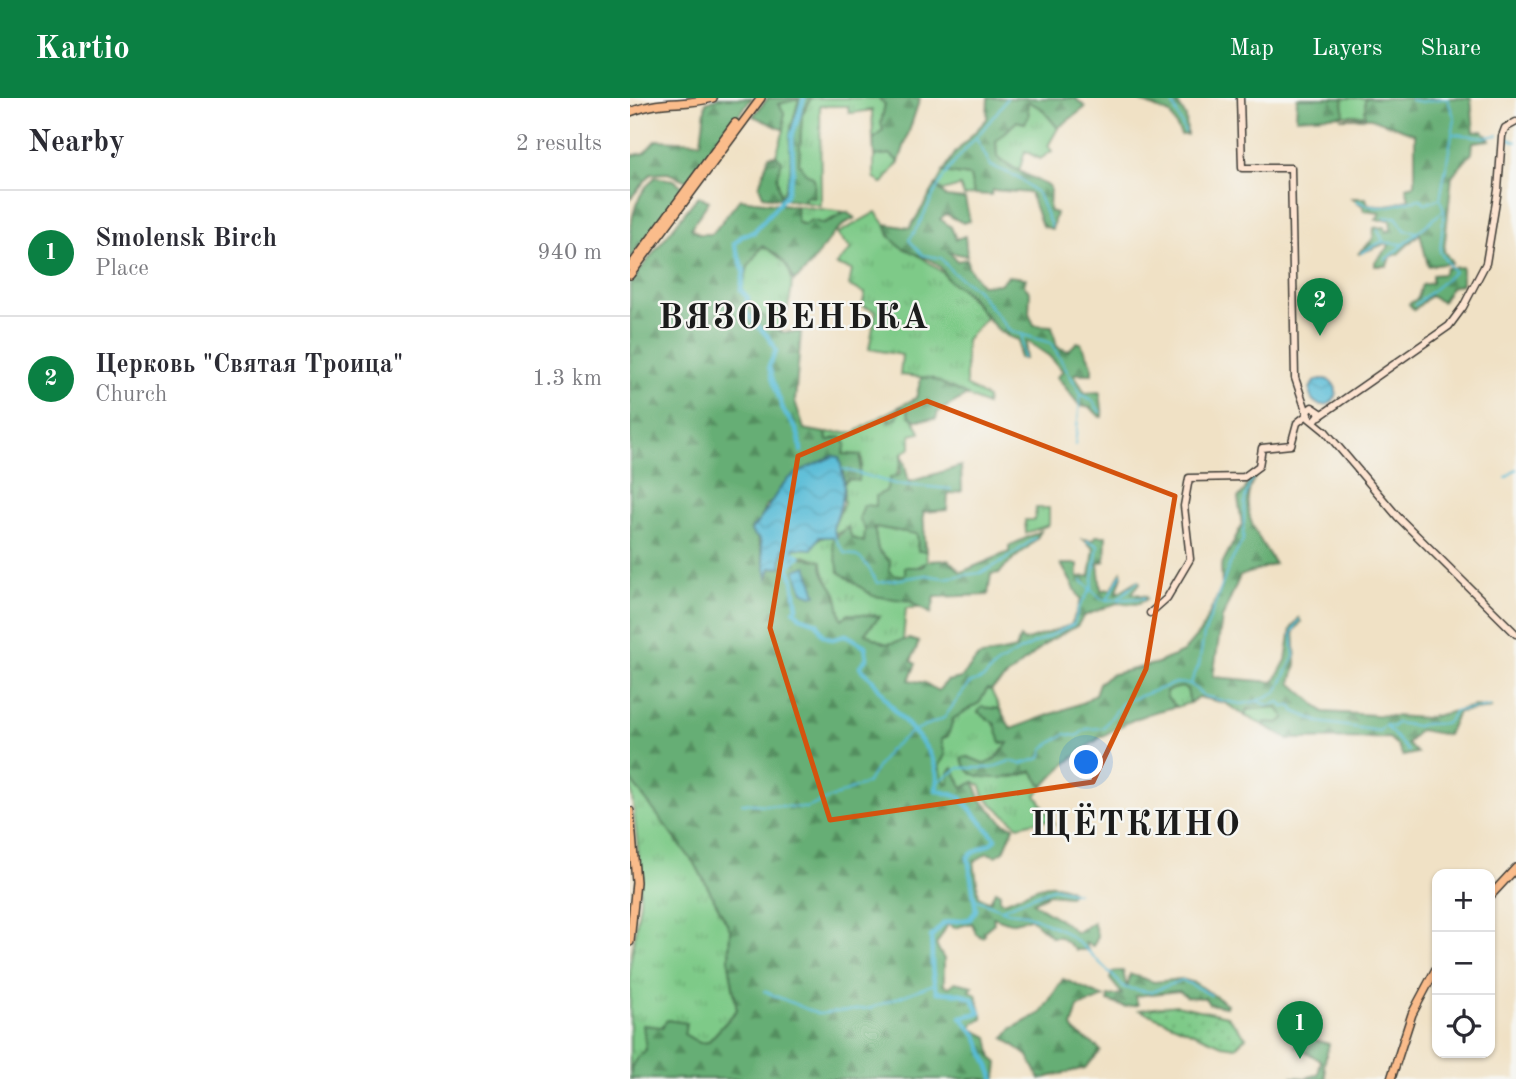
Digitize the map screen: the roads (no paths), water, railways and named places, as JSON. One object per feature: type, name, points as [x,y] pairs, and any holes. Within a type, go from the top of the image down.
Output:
[{"type":"main road","points":[[630,112],[660,100],[695,102],[713,98]]},
{"type":"main road","points":[[630,267],[755,98]]},
{"type":"main road","points":[[630,275],[761,98]]},
{"type":"main road","points":[[630,811],[636,882],[630,942]]},
{"type":"main road","points":[[630,845],[630,903]]},
{"type":"main road","points":[[1495,891],[1516,868]]},
{"type":"main road","points":[[1391,1079],[1412,1014],[1432,976]]},
{"type":"street","points":[[1240,98],[1242,168],[1291,168],[1294,359],[1297,389],[1307,414]]},
{"type":"street","points":[[1150,613],[1167,598],[1190,559],[1184,506],[1189,478],[1240,478],[1254,471],[1259,466],[1262,448],[1291,445],[1297,423],[1307,414],[1319,414],[1449,326],[1474,289],[1486,263],[1498,190],[1502,135],[1505,128],[1516,122]]},
{"type":"street","points":[[1297,389],[1319,414],[1325,431],[1398,517],[1516,634]]},
{"type":"street","points":[[1307,414],[1319,414]]},
{"type":"water","points":[[1323,379],[1332,383],[1336,392],[1332,401],[1323,405],[1314,401],[1310,392],[1314,383]]},
{"type":"water","points":[[833,456],[839,457],[844,486],[833,528],[836,537],[819,537],[812,549],[795,548],[790,554],[783,548],[781,567],[771,568],[767,578],[760,540],[751,532],[752,528],[788,479]]},
{"type":"water","points":[[807,566],[816,595],[811,596],[803,591],[795,570]]},
{"type":"waterway","name":"ВЯЗОВЕНЬКА","points":[[801,451],[797,431],[784,412],[770,370],[769,366],[776,351],[770,339],[744,309],[748,298],[741,290],[744,271],[734,244],[743,235],[754,232],[786,195],[793,171],[792,136],[804,98]]},
{"type":"waterway","points":[[1007,98],[946,174],[909,240],[923,255],[941,258],[952,272],[976,289],[1010,331],[1051,343],[1081,394],[1092,400],[1100,412]]},
{"type":"waterway","points":[[1170,98],[1185,132]]},
{"type":"waterway","points":[[1411,100],[1421,102],[1446,98]]},
{"type":"waterway","points":[[1385,260],[1444,210],[1440,199],[1455,119],[1447,98]]},
{"type":"waterway","points":[[1453,134],[1486,137],[1498,135]]},
{"type":"waterway","points":[[1505,137],[1516,142]]},
{"type":"waterway","points":[[976,138],[991,166],[1018,177],[1038,194],[1051,226]]},
{"type":"waterway","points":[[1357,201],[1383,207],[1421,199],[1426,204],[1438,199]]},
{"type":"waterway","points":[[1415,305],[1454,272],[1440,252],[1444,212]]},
{"type":"waterway","points":[[1385,218],[1396,217],[1405,230],[1416,232]]},
{"type":"waterway","points":[[1378,230],[1383,241]]},
{"type":"waterway","points":[[1361,253],[1381,242],[1402,244]]},
{"type":"waterway","points":[[1022,334],[1023,358]]},
{"type":"waterway","points":[[1075,445],[1081,394]]},
{"type":"waterway","points":[[843,469],[895,484],[951,489]]},
{"type":"waterway","points":[[1506,478],[1516,469]]},
{"type":"waterway","points":[[1190,684],[1199,665],[1204,635],[1229,566],[1243,540],[1245,498],[1252,477]]},
{"type":"waterway","points":[[834,537],[845,553],[857,556],[865,563],[877,583],[926,575],[944,578],[980,573],[1002,562],[1035,538]]},
{"type":"waterway","points":[[742,803],[806,808],[867,783],[888,751],[911,732],[944,718],[969,684],[984,678],[996,665],[1019,651],[1074,624],[1078,609],[1092,587],[1098,545],[1087,541]]},
{"type":"waterway","name":"ВЯЗОВЕНЬКА","points":[[791,550],[787,553],[788,560],[794,553],[799,556],[788,567],[793,579],[797,608],[794,610],[800,617],[817,623],[823,635],[832,639],[846,635],[865,646],[867,658],[860,666],[931,755],[937,778],[936,790],[960,797],[996,839],[968,857],[976,910],[970,919],[944,923],[931,937],[937,992],[962,994],[973,999],[980,1013],[961,1017],[977,1036],[994,1079]]},
{"type":"waterway","points":[[1082,581],[1101,599],[1107,600],[1121,574]]},
{"type":"waterway","points":[[1118,599],[1138,581]]},
{"type":"waterway","points":[[1108,600],[1145,598]]},
{"type":"waterway","points":[[1257,701],[1277,692],[1294,657],[1292,633],[1299,620]]},
{"type":"waterway","points":[[939,781],[959,768],[991,768],[1010,761],[1021,764],[1041,758],[1044,748],[1065,734],[1077,736],[1086,729],[1103,728],[1123,702],[1176,683],[1190,684],[1204,696],[1224,701],[1242,704],[1257,701],[1269,705],[1280,702],[1283,707],[1292,706],[1294,711],[1319,722],[1379,731],[1385,725],[1393,727],[1396,723],[1417,726],[1444,723],[1454,711],[1490,707]]},
{"type":"waterway","points":[[1386,726],[1408,751]]},
{"type":"waterway","points":[[1002,909],[1053,888],[1077,893]]},
{"type":"waterway","points":[[975,899],[1008,912],[1026,914],[1062,930],[1086,949],[1125,988],[1151,992],[1182,980],[1211,995]]},
{"type":"waterway","points":[[764,991],[818,1014],[871,1008],[934,984]]},
{"type":"place","name":"Церковь \"Святая Троица\"","points":[[1320,336]]},
{"type":"place","name":"Smolensk Birch","points":[[1300,1059]]},
{"type":"district","name":"ВЯЗОВЕНЬКА","points":[[794,316]]},
{"type":"district","name":"ЩЁТКИНО","points":[[1136,823]]}]
